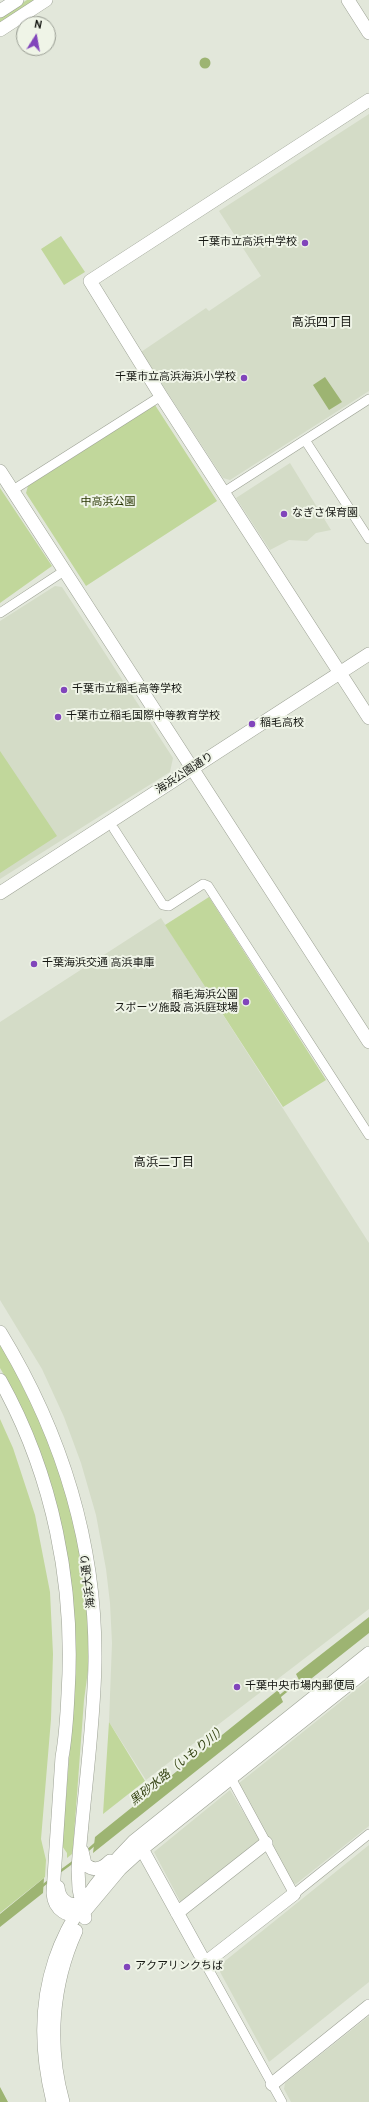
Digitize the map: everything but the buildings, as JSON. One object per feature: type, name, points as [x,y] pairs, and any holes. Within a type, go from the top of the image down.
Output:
[{"type":"street","points":[[0,11],[17,0]]},
{"type":"street","points":[[0,30],[46,0]]},
{"type":"street","points":[[348,0],[369,33]]},
{"type":"street","points":[[369,100],[90,281],[161,396],[369,718]]},
{"type":"street","points":[[13,490],[161,396]]},
{"type":"street","points":[[224,492],[369,399]]},
{"type":"street","points":[[305,440],[369,539]]},
{"type":"street","points":[[0,470],[369,1042]]},
{"type":"street","points":[[0,612],[64,571]]},
{"type":"street","name":"海浜公園通り","points":[[0,893],[194,772],[342,677],[369,654]]},
{"type":"street","name":"海浜公園通り","points":[[342,677],[369,665]]},
{"type":"street","name":"海浜公園通り","points":[[0,903],[114,829],[194,772]]},
{"type":"street","points":[[114,829],[163,906],[169,906],[203,884],[208,886],[369,1135]]},
{"type":"street","name":"海浜大通り","points":[[0,1332],[36,1395],[57,1445],[72,1490],[89,1568],[95,1662],[78,1869],[82,1912]]},
{"type":"street","points":[[0,1380],[32,1447],[60,1545],[70,1634],[65,1743],[66,1757],[58,1887],[60,1896],[65,1902],[76,1905],[82,1912]]},
{"type":"street","points":[[63,2102],[54,2048],[56,1995],[69,1947],[82,1912],[95,1884],[134,1841],[369,1653]]},
{"type":"street","points":[[53,2102],[47,2080],[43,2045],[44,2012],[52,1964],[57,1948],[82,1912],[96,1899],[120,1870],[142,1849],[369,1668]]},
{"type":"street","points":[[65,1743],[62,1757],[53,1893],[55,1904],[61,1911],[65,1923],[66,1934]]},
{"type":"street","points":[[231,1778],[294,1894]]},
{"type":"street","points":[[205,1963],[369,1834]]},
{"type":"street","points":[[177,1913],[266,1843]]},
{"type":"street","points":[[80,1847],[85,1864],[91,1869],[101,1868],[115,1856],[123,1853]]},
{"type":"street","points":[[142,1849],[282,2102]]},
{"type":"street","points":[[61,1911],[82,1912]]},
{"type":"street","points":[[272,2084],[369,2006]]},
{"type":"shaded area","points":[[203,58],[207,58],[209,59],[209,67],[203,68],[200,65],[200,61]]},
{"type":"shaded area","points":[[369,114],[369,391],[230,480],[223,478],[141,352],[206,308],[209,311],[261,276],[219,211]]},
{"type":"shaded area","points":[[325,377],[342,402],[329,410],[313,385]]},
{"type":"shaded area","name":"なぎさ保育園","points":[[290,463],[331,530],[316,533],[307,541],[289,540],[270,550],[236,498]]},
{"type":"shaded area","name":"千葉市立稲毛高等学校","points":[[55,586],[62,587],[173,758],[170,772],[0,879],[0,621]]},
{"type":"shaded area","points":[[161,918],[369,1243],[369,1609],[146,1780],[109,1722],[112,1643],[110,1603],[106,1569],[96,1515],[81,1463],[64,1417],[42,1369],[0,1300],[0,1022]]},
{"type":"shaded area","points":[[369,1617],[369,1633],[302,1686],[296,1674]]},
{"type":"shaded area","points":[[369,1679],[369,1826],[296,1884],[292,1883],[238,1784]]},
{"type":"shaded area","points":[[278,1690],[283,1702],[93,1853],[95,1837]]},
{"type":"shaded area","points":[[230,1790],[260,1840],[181,1903],[154,1852]]},
{"type":"shaded area","points":[[369,1845],[369,1982],[269,2062],[219,1970],[220,1965]]},
{"type":"shaded area","points":[[44,1878],[43,1893],[0,1927],[0,1914]]},
{"type":"shaded area","points":[[369,2016],[369,2102],[291,2102],[284,2089],[285,2083]]},
{"type":"shaded area","points":[[0,2087],[8,2102],[0,2102]]},
{"type":"green space","points":[[27,0],[35,0],[0,23],[0,17]]},
{"type":"green space","points":[[61,236],[85,272],[64,285],[41,249]]},
{"type":"green space","name":"中高浜公園","points":[[155,405],[217,501],[86,586],[26,493],[28,486]]},
{"type":"green space","points":[[0,488],[52,566],[0,603]]},
{"type":"green space","points":[[0,751],[57,836],[0,873]]},
{"type":"green space","name":"稲毛海浜公園 スポーツ施設 高浜庭球場","points":[[209,897],[326,1080],[283,1107],[165,925]]},
{"type":"green space","points":[[0,1341],[51,1443],[78,1534],[88,1617],[89,1663],[84,1700],[73,1848],[72,1854],[67,1858],[67,1853],[62,1846],[75,1685],[75,1651],[71,1587],[7,1380],[0,1368]]},
{"type":"green space","points":[[0,1419],[13,1448],[35,1515],[50,1592],[53,1654],[51,1719],[41,1839],[46,1860],[45,1877],[0,1913]]},
{"type":"green space","points":[[109,1722],[145,1781],[103,1814]]},
{"type":"waterway","name":"黒砂水路（いもり川）","points":[[279,1697],[301,1679]]},
{"type":"waterway","name":"黒砂水路（いもり川）","points":[[87,1851],[95,1844]]},
{"type":"waterway","name":"黒砂水路（いもり川）","points":[[58,1873],[73,1862]]},
{"type":"waterway","name":"黒砂水路（いもり川）","points":[[41,1887],[50,1880]]},
{"type":"place","name":"千葉市立高浜中学校","points":[[305,243]]},
{"type":"place","name":"千葉市立高浜海浜小学校","points":[[244,378]]},
{"type":"place","name":"なぎさ保育園","points":[[284,514]]},
{"type":"place","name":"千葉市立稲毛高等学校","points":[[64,690]]},
{"type":"place","name":"千葉市立稲毛国際中等教育学校","points":[[58,717]]},
{"type":"place","name":"稲毛高校","points":[[252,724]]},
{"type":"place","name":"千葉海浜交通 高浜車庫","points":[[34,964]]},
{"type":"place","name":"稲毛海浜公園 スポーツ施設 高浜庭球場","points":[[246,1002]]},
{"type":"place","name":"千葉中央市場内郵便局","points":[[237,1687]]},
{"type":"place","name":"アクアリンクちば","points":[[127,1967]]},
{"type":"district","name":"高浜四丁目","points":[[322,324]]},
{"type":"district","name":"高浜二丁目","points":[[164,1164]]}]
